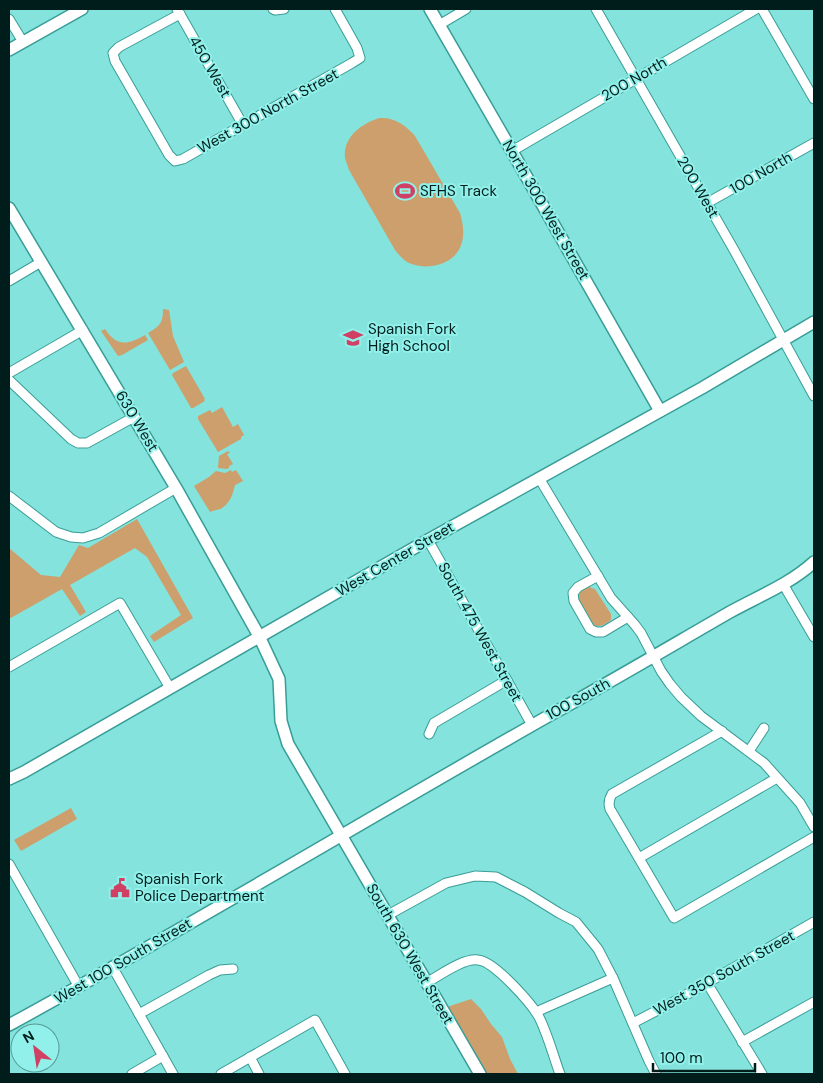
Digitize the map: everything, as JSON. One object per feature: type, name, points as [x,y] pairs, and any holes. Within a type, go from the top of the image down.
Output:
[{"type":"street","points":[[9,50],[82,9]]},
{"type":"street","name":"West 300 North Street","points":[[178,11],[119,47],[113,53],[115,61],[169,155],[175,161],[183,159],[360,58],[358,48],[335,9]]},
{"type":"street","name":"North 300 West Street","points":[[430,9],[660,411]]},
{"type":"street","points":[[439,25],[466,9]]},
{"type":"street","name":"200 West","points":[[596,9],[734,250],[814,396]]},
{"type":"street","name":"200 North","points":[[512,151],[756,9]]},
{"type":"street","points":[[762,9],[814,100]]},
{"type":"street","name":"450 West","points":[[178,11],[243,125]]},
{"type":"street","points":[[9,19],[23,42]]},
{"type":"street","name":"100 North","points":[[707,203],[814,143]]},
{"type":"street","name":"630 West","points":[[9,208],[176,488],[259,636]]},
{"type":"street","points":[[9,282],[41,262]]},
{"type":"street","name":"West Center Street","points":[[9,779],[814,322]]},
{"type":"street","points":[[9,372],[83,330]]},
{"type":"street","points":[[9,380],[71,439],[78,443],[87,443],[134,417]]},
{"type":"street","points":[[539,478],[611,598],[641,633],[670,684],[701,716],[764,763],[800,803],[814,827]]},
{"type":"street","points":[[9,496],[56,532],[77,538],[99,533],[176,488]]},
{"type":"street","name":"South 475 West Street","points":[[428,540],[532,725]]},
{"type":"street","name":"100 South","points":[[341,834],[733,611],[784,584],[814,562]]},
{"type":"street","points":[[598,576],[578,587],[573,593],[574,601],[590,629],[602,632],[628,617]]},
{"type":"street","points":[[784,584],[814,637]]},
{"type":"street","points":[[9,667],[120,603],[170,688]]},
{"type":"street","name":"South 630 West Street","points":[[259,636],[278,678],[281,721],[288,744],[480,1074]]},
{"type":"street","points":[[429,734],[434,723],[507,680]]},
{"type":"street","points":[[749,751],[764,728]]},
{"type":"street","points":[[722,731],[612,794],[609,798],[608,804],[610,809],[674,918],[814,837]]},
{"type":"street","points":[[639,858],[777,778]]},
{"type":"street","name":"West 100 South Street","points":[[9,1025],[113,968],[341,834]]},
{"type":"street","points":[[9,864],[79,987]]},
{"type":"street","points":[[388,916],[446,883],[475,876],[496,877],[576,922],[598,950],[613,978],[656,1074]]},
{"type":"street","name":"West 350 South Street","points":[[632,1023],[814,922]]},
{"type":"street","points":[[426,983],[469,961],[479,960],[487,963],[500,972],[536,1012],[546,1032],[560,1074]]},
{"type":"street","points":[[113,968],[173,1074]]},
{"type":"street","points":[[139,1014],[209,974],[220,970],[233,969]]},
{"type":"street","points":[[536,1012],[613,978]]},
{"type":"street","points":[[707,983],[762,1074]]},
{"type":"street","points":[[742,1042],[814,1002]]},
{"type":"street","points":[[221,1074],[315,1020],[345,1074]]},
{"type":"street","points":[[132,1074],[162,1056]]},
{"type":"street","points":[[250,1058],[259,1074]]},
{"type":"shaded area","name":"SFHS Track","points":[[379,118],[399,122],[415,136],[460,213],[463,240],[456,254],[442,263],[432,266],[420,266],[409,263],[401,257],[395,250],[349,170],[345,158],[345,150],[350,138],[354,132]]},
{"type":"shaded area","points":[[163,309],[169,310],[173,336],[184,362],[170,370],[148,333],[160,324]]},
{"type":"shaded area","points":[[105,329],[109,335],[118,341],[133,341],[145,335],[148,340],[118,356],[101,331]]},
{"type":"shaded area","points":[[186,366],[205,399],[205,401],[193,408],[191,408],[172,375]]},
{"type":"shaded area","points":[[222,407],[233,427],[238,424],[244,435],[241,439],[218,452],[198,416],[210,410],[212,413]]},
{"type":"shaded area","points":[[228,451],[230,453],[227,454],[233,464],[227,469],[218,468],[219,456]]},
{"type":"shaded area","points":[[231,470],[232,472],[236,470],[243,481],[235,485],[231,498],[225,506],[210,512],[194,486],[216,471],[225,473]]},
{"type":"shaded area","points":[[137,519],[193,618],[154,642],[150,636],[181,615],[147,557],[135,548],[70,585],[86,612],[80,616],[62,589],[9,619],[9,548],[41,575],[60,577],[79,545],[88,548]]},
{"type":"shaded area","points":[[590,586],[595,589],[611,614],[611,620],[602,625],[593,624],[578,599],[580,593]]},
{"type":"shaded area","points":[[71,808],[77,819],[21,851],[14,840]]},
{"type":"shaded area","points":[[471,999],[502,1037],[518,1074],[485,1074],[447,1007]]},
{"type":"place","name":"SFHS Track","points":[[405,191]]},
{"type":"place","name":"Spanish Fork High School","points":[[353,338]]},
{"type":"place","name":"Spanish Fork Police Department","points":[[120,888]]}]
